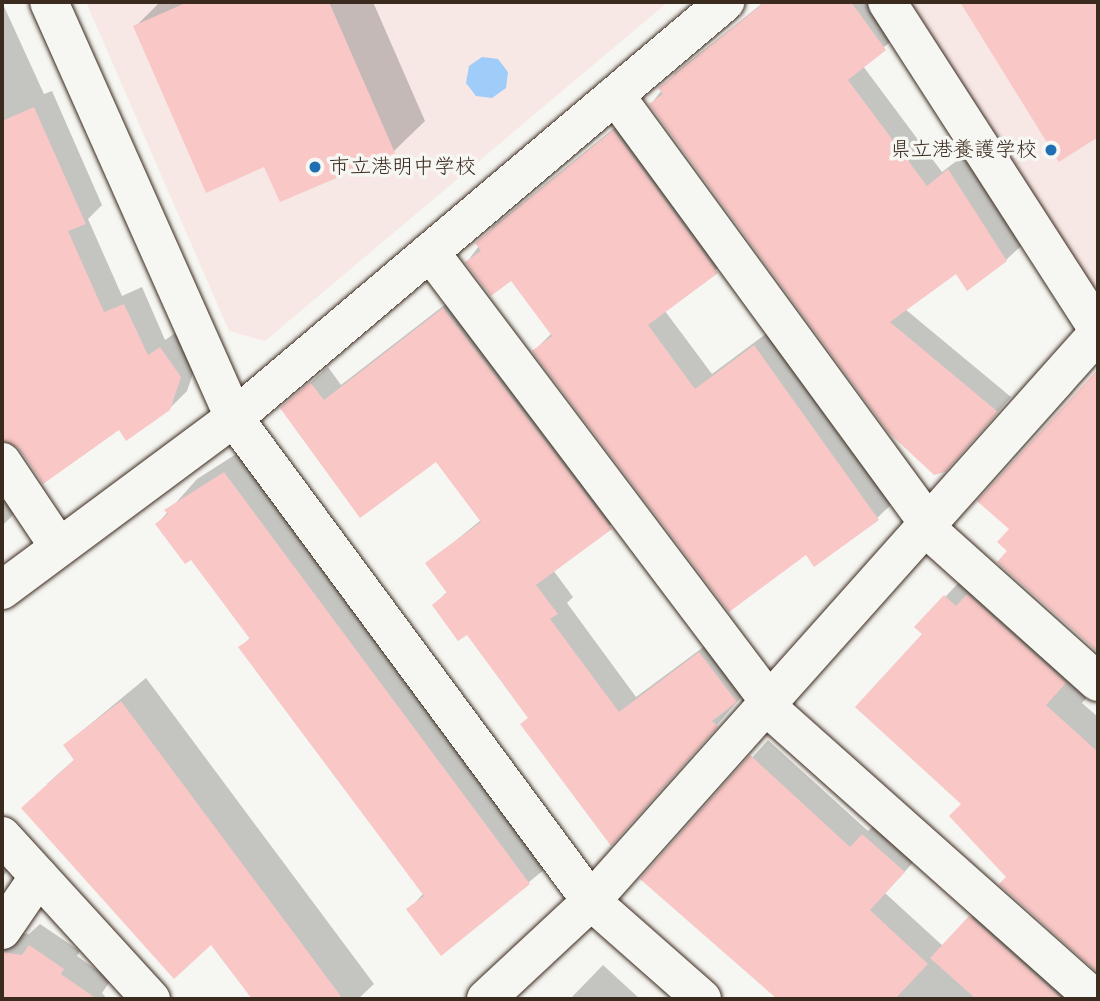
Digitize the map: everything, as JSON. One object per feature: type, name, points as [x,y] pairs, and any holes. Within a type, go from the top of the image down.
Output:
[{"type":"street","points":[[49,2],[234,418],[591,901],[702,999]]},
{"type":"street","points":[[2,590],[234,418],[725,2]]},
{"type":"street","points":[[486,999],[591,901],[1098,331],[887,2]]},
{"type":"street","points":[[615,95],[926,525],[1098,682]]},
{"type":"street","points":[[430,252],[767,703],[1095,999]]},
{"type":"street","points":[[2,461],[60,547]]},
{"type":"street","points":[[2,836],[151,999]]},
{"type":"street","points":[[2,930],[39,876]]},
{"type":"shaded area","name":"市立港明中学校","points":[[86,2],[668,2],[265,341],[229,331]]},
{"type":"shaded area","name":"県立港養護学校","points":[[911,2],[1098,2],[1098,300],[1097,299]]},
{"type":"water","points":[[482,57],[498,59],[508,72],[506,88],[492,98],[476,96],[466,83],[469,66]]},
{"type":"building","points":[[188,2],[329,2],[395,153],[280,202],[264,167],[206,193],[133,26]]},
{"type":"building","points":[[765,2],[851,2],[886,50],[848,80],[927,186],[948,169],[1007,261],[967,291],[956,274],[890,322],[998,412],[945,472],[934,475],[889,433],[649,104],[663,94],[658,88]]},
{"type":"building","points":[[960,2],[1098,2],[1098,137],[1059,162]]},
{"type":"building","points":[[34,107],[86,224],[68,231],[104,312],[124,304],[148,355],[160,347],[181,377],[170,410],[126,441],[119,430],[43,484],[20,449],[2,440],[2,121]]},
{"type":"building","points":[[613,130],[718,273],[648,325],[695,389],[754,345],[879,520],[814,567],[806,555],[729,612],[532,351],[552,336],[511,281],[491,296],[465,262],[481,251],[475,243]]},
{"type":"building","points":[[443,308],[612,529],[536,585],[558,614],[550,619],[619,712],[699,652],[737,702],[712,721],[718,726],[611,846],[520,724],[528,718],[467,635],[458,641],[432,605],[447,593],[425,563],[481,522],[436,462],[360,518],[280,408],[310,382],[324,400]]},
{"type":"building","points":[[1098,369],[1096,650],[997,562],[1007,551],[997,542],[1009,529],[977,501]]},
{"type":"building","points":[[224,472],[530,884],[441,956],[406,909],[424,896],[238,647],[250,639],[191,560],[185,564],[155,524],[168,514],[164,510]]},
{"type":"building","points":[[967,594],[1066,683],[1046,705],[1098,752],[1098,973],[999,884],[1006,877],[949,816],[961,804],[855,707],[922,634],[914,627],[944,595],[956,606]]},
{"type":"building","points":[[121,701],[343,999],[252,999],[211,945],[174,979],[21,808],[74,760],[63,745]]},
{"type":"building","points":[[750,755],[850,847],[862,834],[905,872],[870,910],[928,964],[895,999],[777,999],[640,879]]},
{"type":"building","points":[[969,916],[1062,999],[976,999],[930,958]]},
{"type":"building","points":[[29,945],[64,969],[61,974],[97,999],[2,999],[2,952],[22,955]]},
{"type":"place","name":"県立港養護学校","points":[[1051,150]]},
{"type":"place","name":"市立港明中学校","points":[[315,167]]}]
